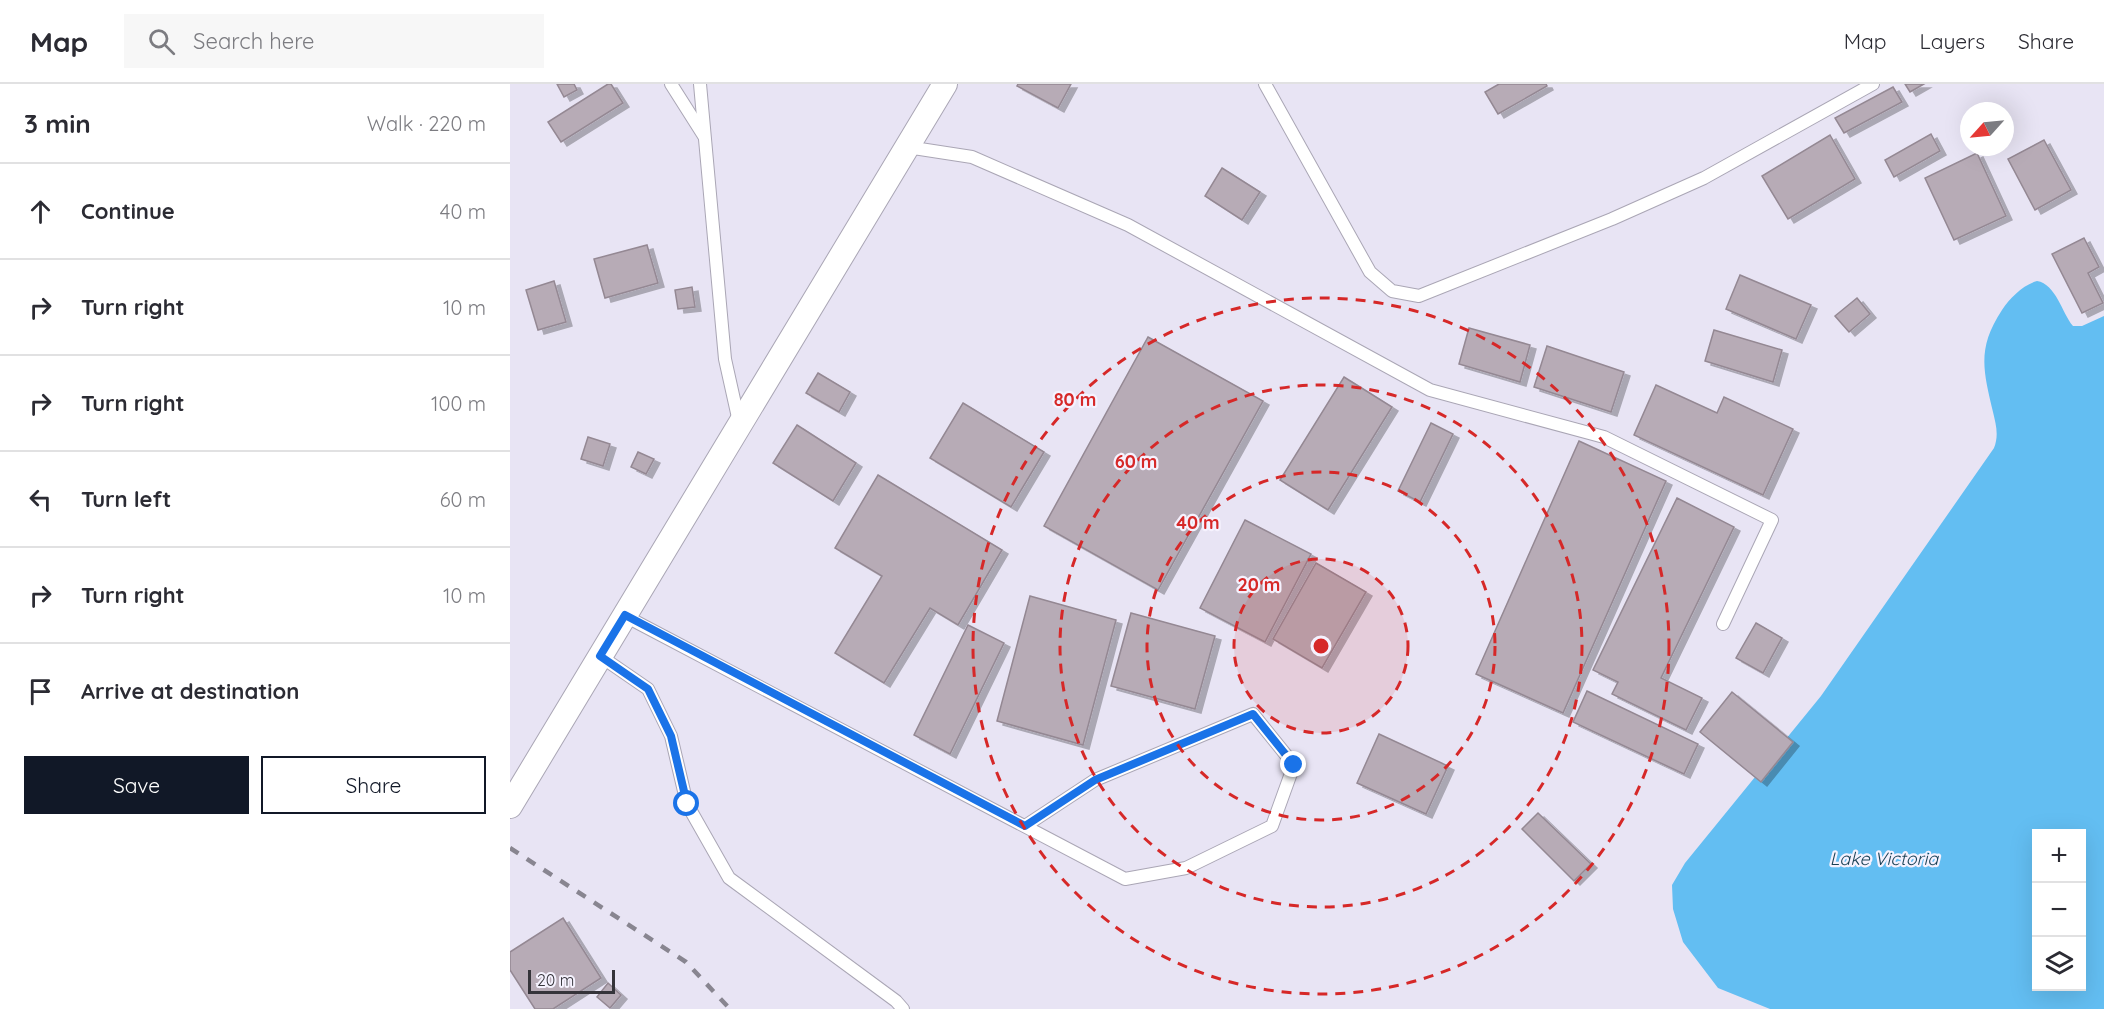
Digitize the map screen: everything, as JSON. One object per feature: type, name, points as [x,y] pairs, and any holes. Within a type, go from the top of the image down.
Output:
[{"type":"street","points":[[510,806],[945,84]]},
{"type":"lane","points":[[671,84],[706,140]]},
{"type":"lane","points":[[700,84],[725,359],[740,425]]},
{"type":"lane","points":[[1265,84],[1370,272],[1392,291],[1419,296],[1612,219],[1704,178],[1873,84]]},
{"type":"lane","points":[[907,147],[972,157],[993,166],[1128,225],[1430,390],[1605,437],[1772,520],[1723,624]]},
{"type":"lane","points":[[625,615],[1125,879],[1186,868],[1272,825],[1294,765],[1253,714],[1095,780],[1025,826]]},
{"type":"lane","points":[[600,656],[648,689],[671,736],[687,804],[729,878],[896,1001],[903,1009]]},
{"type":"water","name":"Lake Victoria","points":[[2037,281],[2049,287],[2073,326],[2082,326],[2104,316],[2104,1009],[1770,1009],[1718,988],[1683,942],[1673,909],[1672,885],[1685,863],[1821,696],[1994,448],[1997,430],[1985,371],[1986,348],[1994,324],[2002,310],[2017,292]]},
{"type":"building","points":[[557,84],[574,84],[577,90],[564,97]]},
{"type":"building","points":[[611,84],[623,103],[561,142],[548,122]]},
{"type":"building","points":[[1018,84],[1071,84],[1058,108],[1017,86]]},
{"type":"building","points":[[1499,84],[1546,84],[1547,86],[1498,114],[1485,92]]},
{"type":"building","points":[[1905,84],[1924,84],[1910,92]]},
{"type":"building","points":[[1893,87],[1902,102],[1844,133],[1835,118]]},
{"type":"building","points":[[1931,134],[1940,151],[1894,177],[1885,160]]},
{"type":"building","points":[[1830,135],[1855,179],[1788,219],[1762,176]]},
{"type":"building","points":[[2044,140],[2071,190],[2035,210],[2008,159]]},
{"type":"building","points":[[1971,156],[1978,156],[2006,216],[1954,240],[1925,178]]},
{"type":"building","points":[[1222,168],[1260,192],[1242,220],[1205,196]]},
{"type":"building","points":[[2084,238],[2099,267],[2088,273],[2103,303],[2082,313],[2052,254]]},
{"type":"building","points":[[647,245],[658,283],[605,298],[594,259]]},
{"type":"building","points":[[1740,275],[1811,305],[1796,339],[1726,309]]},
{"type":"building","points":[[554,281],[566,322],[538,330],[526,290]]},
{"type":"building","points":[[692,287],[695,307],[678,309],[675,290]]},
{"type":"building","points":[[1857,298],[1870,314],[1849,332],[1835,316]]},
{"type":"building","points":[[1469,328],[1530,345],[1520,382],[1459,364]]},
{"type":"building","points":[[1714,330],[1782,350],[1773,382],[1705,361]]},
{"type":"building","points":[[1148,337],[1263,401],[1158,590],[1044,526]]},
{"type":"building","points":[[1547,346],[1624,372],[1611,412],[1534,387]]},
{"type":"building","points":[[818,373],[850,392],[839,412],[806,393]]},
{"type":"building","points":[[1344,377],[1392,407],[1328,510],[1280,480]]},
{"type":"building","points":[[1656,385],[1717,413],[1724,397],[1793,429],[1763,495],[1634,435]]},
{"type":"building","points":[[963,403],[1044,452],[1011,507],[930,458]]},
{"type":"building","points":[[1431,423],[1453,434],[1420,502],[1398,491]]},
{"type":"building","points":[[797,425],[856,463],[833,501],[773,463]]},
{"type":"building","points":[[588,437],[610,444],[603,466],[581,459]]},
{"type":"building","points":[[1579,441],[1666,481],[1563,713],[1476,674]]},
{"type":"building","points":[[638,452],[654,459],[646,474],[631,467]]},
{"type":"building","points":[[878,475],[1002,550],[958,625],[930,608],[884,683],[835,653],[882,576],[835,548]]},
{"type":"building","points":[[1677,498],[1734,527],[1661,678],[1702,698],[1686,730],[1612,694],[1618,682],[1593,670]]},
{"type":"building","points":[[1245,520],[1311,554],[1265,642],[1200,608]]},
{"type":"building","points":[[1316,563],[1366,592],[1322,668],[1273,639]]},
{"type":"building","points":[[1030,596],[1116,620],[1083,745],[997,721]]},
{"type":"building","points":[[1131,613],[1215,636],[1195,709],[1111,686]]},
{"type":"building","points":[[1756,623],[1782,638],[1763,673],[1736,658]]},
{"type":"building","points":[[968,625],[1004,643],[950,754],[914,735]]},
{"type":"building","points":[[1587,691],[1698,744],[1684,774],[1573,722]]},
{"type":"building","points":[[1732,692],[1793,742],[1761,782],[1700,732]]},
{"type":"building","points":[[1379,734],[1448,766],[1426,814],[1357,783]]},
{"type":"building","points":[[1538,813],[1591,864],[1574,881],[1522,829]]},
{"type":"building","points":[[563,918],[601,978],[553,1009],[535,1009],[510,970],[510,952]]},
{"type":"building","points":[[608,983],[621,995],[610,1008],[597,997]]},
{"type":"railway","points":[[510,848],[686,962],[730,1009]]},
{"type":"route","points":[[687,804],[671,736],[648,689],[600,656],[625,615],[1025,826],[1095,780],[1253,714],[1294,765]]}]
